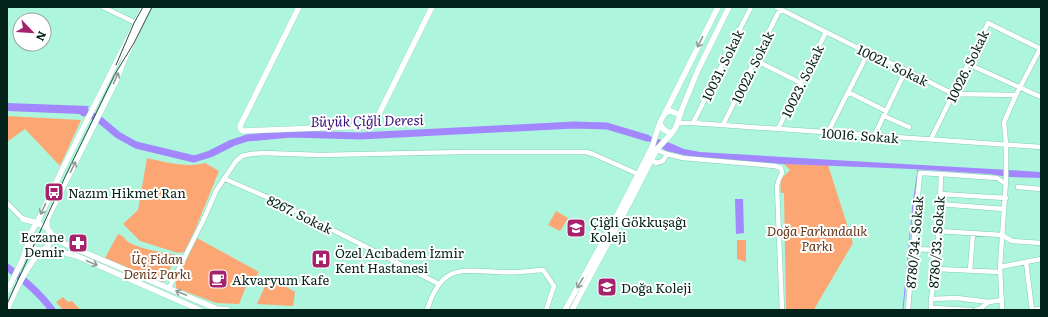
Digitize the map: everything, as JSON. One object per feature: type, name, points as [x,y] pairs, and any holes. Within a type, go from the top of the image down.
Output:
[{"type":"street","points":[[104,7],[138,24]]},
{"type":"street","points":[[7,310],[19,283],[32,260],[50,243],[47,220],[116,81],[144,7]]},
{"type":"street","points":[[7,292],[27,248],[30,236],[61,172],[93,108],[138,24],[149,7]]},
{"type":"street","points":[[299,7],[240,126],[241,130],[243,131],[373,126],[432,7]]},
{"type":"street","points":[[572,310],[651,160],[655,149],[655,137],[660,122],[718,7]]},
{"type":"street","points":[[565,310],[611,227],[648,154],[675,130],[698,70],[729,7]]},
{"type":"street","name":"10031. Sokak","points":[[693,123],[751,7]]},
{"type":"street","name":"10021. Sokak","points":[[778,8],[953,94],[1016,95]]},
{"type":"street","name":"10022. Sokak","points":[[723,125],[778,8]]},
{"type":"street","name":"10026. Sokak","points":[[931,139],[988,23],[1041,49]]},
{"type":"street","name":"10023. Sokak","points":[[778,129],[826,32]]},
{"type":"street","points":[[932,298],[957,298],[989,302],[1003,306],[1000,270],[1006,198],[1006,144],[1004,122],[1020,87],[1041,49]]},
{"type":"street","points":[[759,51],[761,63],[801,83]]},
{"type":"street","points":[[828,132],[868,53]]},
{"type":"street","points":[[968,64],[1041,97]]},
{"type":"street","points":[[874,136],[906,70]]},
{"type":"street","points":[[848,92],[886,110]]},
{"type":"street","points":[[664,113],[671,111],[680,115]]},
{"type":"street","points":[[884,116],[908,127]]},
{"type":"street","points":[[660,122],[662,129],[672,133]]},
{"type":"street","name":"10016. Sokak","points":[[678,123],[1041,147]]},
{"type":"street","points":[[655,149],[683,158],[776,166],[781,168],[782,173],[777,186],[782,310]]},
{"type":"street","points":[[169,288],[203,221],[216,191],[236,161],[242,156],[264,153],[320,155],[586,152],[638,174]]},
{"type":"street","points":[[648,154],[651,160],[656,163],[664,161],[667,154]]},
{"type":"street","name":"8780/34. Sokak","points":[[908,310],[920,173],[941,174]]},
{"type":"street","points":[[941,174],[997,178],[1006,182]]},
{"type":"street","name":"8780/33. Sokak","points":[[931,309],[936,269],[941,174]]},
{"type":"street","name":"8267. Sokak","points":[[225,179],[276,201],[439,284]]},
{"type":"street","points":[[1018,187],[1041,189]]},
{"type":"street","points":[[940,194],[1006,198]]},
{"type":"street","points":[[7,203],[28,226],[31,247],[42,250],[53,250],[77,256],[200,310]]},
{"type":"street","points":[[940,204],[1004,209]]},
{"type":"street","points":[[23,219],[37,223],[65,244],[217,309],[228,310]]},
{"type":"street","points":[[938,231],[1002,235],[1012,241],[1041,243]]},
{"type":"street","points":[[970,270],[973,234]]},
{"type":"street","points":[[913,249],[937,250]]},
{"type":"street","points":[[936,269],[1000,270],[1041,259]]},
{"type":"street","points":[[1026,262],[1032,310],[1041,309]]},
{"type":"street","points":[[427,310],[430,299],[439,284],[451,273],[476,270],[500,272],[543,270],[554,286],[546,310]]},
{"type":"street","points":[[976,310],[989,302]]},
{"type":"street","points":[[931,309],[971,310]]},
{"type":"green space","points":[[7,116],[81,120],[60,166],[25,129],[7,142]]},
{"type":"green space","points":[[147,158],[183,165],[205,163],[219,171],[195,230],[184,252],[178,253],[140,241],[123,224],[138,210]]},
{"type":"green space","name":"Doğa Farkındalık Parkı","points":[[784,164],[828,165],[853,243],[814,310],[786,310],[784,193],[781,193],[780,180],[790,170]]},
{"type":"green space","points":[[556,211],[568,218],[560,231],[548,225]]},
{"type":"green space","name":"Üç Fidan Deniz Parkı","points":[[118,234],[136,246],[176,255],[165,281],[162,282],[105,258]]},
{"type":"green space","points":[[197,238],[259,272],[255,279],[250,277],[239,304],[216,303],[176,288],[176,281]]},
{"type":"green space","points":[[737,240],[746,240],[746,262],[737,259]]},
{"type":"green space","points":[[269,277],[295,292],[293,306],[257,304]]},
{"type":"green space","points":[[63,297],[68,302],[72,301],[81,310],[63,310],[56,302]]},
{"type":"shaded area","points":[[7,103],[89,106],[84,117],[79,114],[7,111]]},
{"type":"shaded area","points":[[649,136],[684,149],[700,152],[1041,172],[1041,178],[1009,177],[989,174],[912,169],[727,161],[688,156],[667,151],[646,140]]},
{"type":"shaded area","points":[[735,199],[743,199],[744,233],[736,234]]},
{"type":"waterway","name":"Büyük Çiğli Deresi","points":[[84,111],[100,120],[118,135],[136,145],[194,159],[210,154],[232,143],[247,138],[291,134],[360,136],[574,125],[607,126],[647,138]]},
{"type":"waterway","points":[[903,310],[913,203],[918,170]]},
{"type":"waterway","name":"Büyük Çiğli Deresi","points":[[7,267],[31,287],[52,310]]},
{"type":"tram line","points":[[116,65],[134,23],[143,7]]},
{"type":"tram line","points":[[7,304],[65,177],[115,74],[134,43],[152,7]]},
{"type":"place","name":"Nazım Hikmet Ran","points":[[54,192]]},
{"type":"place","name":"Çiĝli Gökkuşaĝı Koleji","points":[[576,228]]},
{"type":"place","name":"Eczane Demir","points":[[78,243]]},
{"type":"place","name":"Özel Acıbadem İzmir Kent Hastanesi","points":[[321,259]]},
{"type":"place","name":"Akvaryum Kafe","points":[[218,279]]},
{"type":"place","name":"Doğa Koleji","points":[[607,287]]}]
